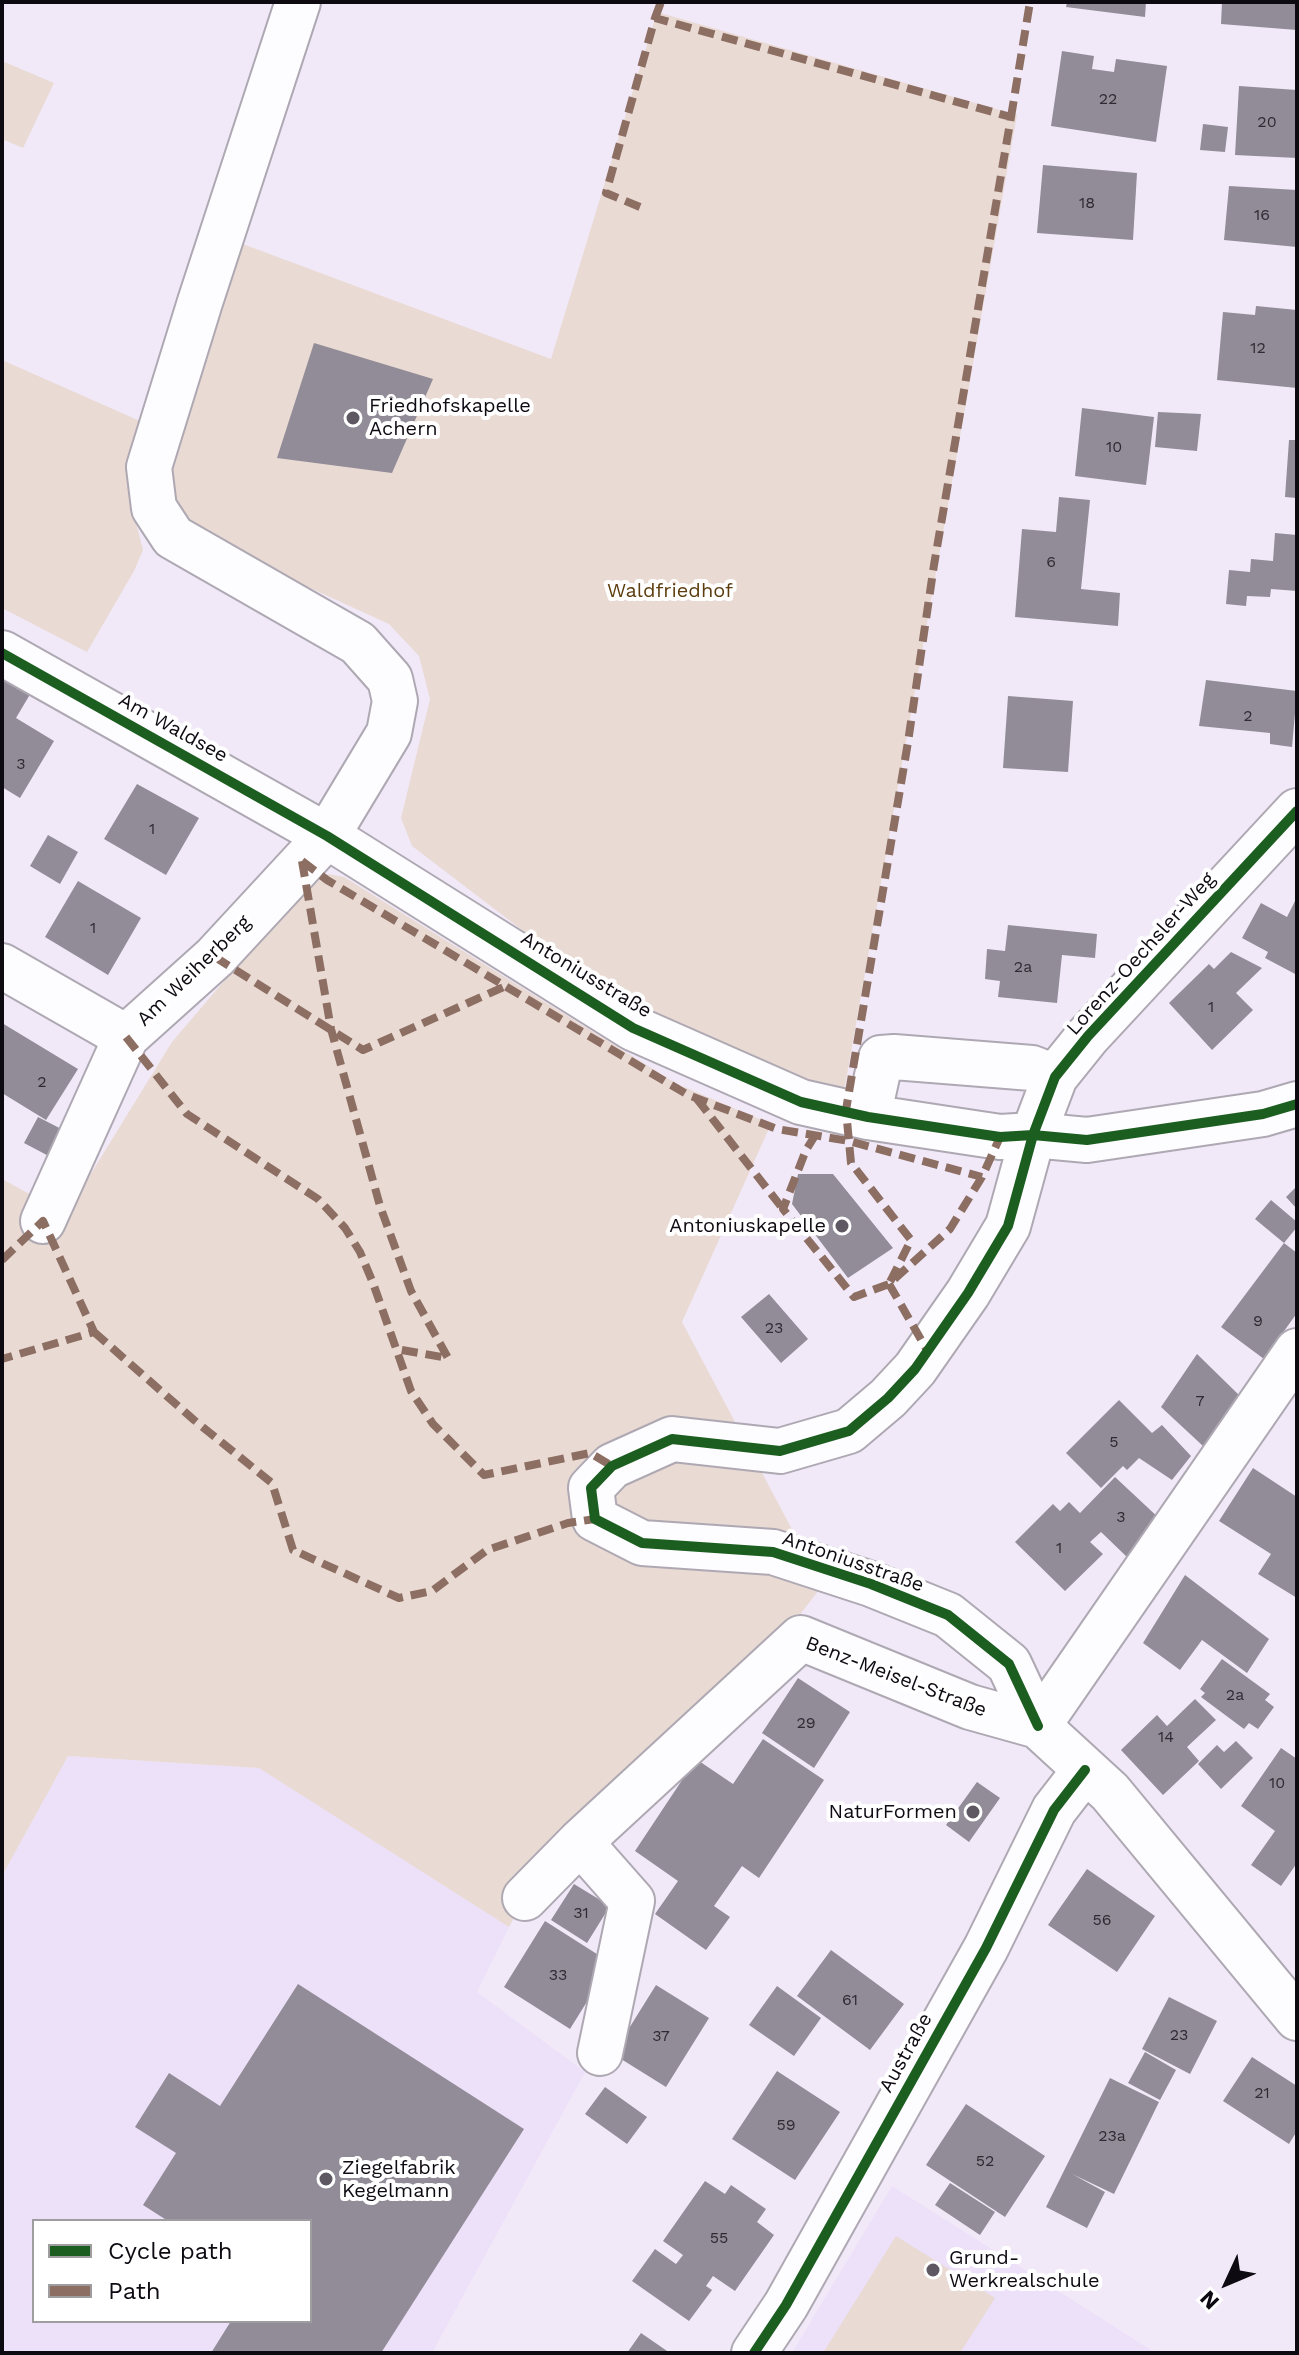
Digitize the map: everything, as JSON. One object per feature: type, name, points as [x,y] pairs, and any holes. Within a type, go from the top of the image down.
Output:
[{"type":"street","name":"Am Weiherberg","points":[[2,966],[126,1037],[215,957],[327,836],[389,733],[395,701],[390,679],[358,643],[173,537],[154,508],[149,467],[298,2]]},
{"type":"street","name":"Am Waldsee","points":[[2,653],[327,836]]},
{"type":"street","name":"Lorenz-Oechsler-Weg","points":[[1033,1135],[1055,1077],[1088,1036],[1297,811]]},
{"type":"street","name":"Antoniusstraße","points":[[327,836],[633,1028],[801,1102],[868,1117],[1000,1137],[1033,1135],[1087,1140],[1263,1114],[1297,1104]]},
{"type":"street","points":[[43,1221],[126,1037]]},
{"type":"street","points":[[868,1117],[881,1058],[1032,1068],[1055,1077]]},
{"type":"street","name":"Antoniusstraße","points":[[1033,1135],[1008,1226],[968,1293],[915,1369],[888,1398],[849,1431],[780,1451],[672,1439],[612,1466],[591,1488],[595,1519],[642,1543],[773,1552],[871,1584],[948,1615],[1009,1664],[1038,1726]]},
{"type":"street","points":[[1038,1726],[1297,1351]]},
{"type":"street","name":"Benz-Meisel-Straße","points":[[580,1842],[801,1638],[970,1707],[1038,1726],[1110,1792],[1297,2018]]},
{"type":"street","name":"Austraße","points":[[754,2353],[786,2305],[986,1948],[1054,1810],[1085,1770]]},
{"type":"street","points":[[525,1898],[580,1842],[632,1901],[600,2053]]},
{"type":"shaded area","points":[[68,1756],[260,1768],[509,1927],[477,1992],[585,2072],[432,2353],[2,2353],[2,1876]]},
{"type":"shaded area","name":"Grund- Werkrealschule","points":[[892,2186],[1156,2353],[792,2353]]},
{"type":"green space","name":"Waldfriedhof","points":[[657,12],[1017,115],[843,1097],[659,1022],[522,930],[412,846],[401,818],[430,699],[419,656],[389,624],[240,556],[183,523],[165,485],[232,240],[551,359]]},
{"type":"green space","points":[[2,61],[54,83],[23,148],[2,139]]},
{"type":"green space","points":[[2,360],[149,425],[131,467],[129,496],[143,550],[87,652],[2,608]]},
{"type":"green space","points":[[328,874],[344,877],[677,1084],[771,1124],[682,1322],[822,1586],[795,1621],[525,1898],[509,1927],[259,1768],[68,1756],[2,1876],[2,1179],[66,1214],[172,1042],[293,900]]},
{"type":"green space","points":[[896,2236],[995,2298],[960,2353],[823,2353]]},
{"type":"building","points":[[1067,2],[1146,2],[1145,17],[1066,7]]},
{"type":"building","points":[[1222,2],[1297,2],[1297,30],[1221,24]]},
{"type":"building","points":[[1062,51],[1094,56],[1092,69],[1114,72],[1116,59],[1167,66],[1156,142],[1051,126]]},
{"type":"building","points":[[1239,86],[1297,90],[1297,158],[1235,155]]},
{"type":"building","points":[[1203,124],[1228,127],[1225,152],[1200,150]]},
{"type":"building","points":[[1043,165],[1137,173],[1133,240],[1037,233]]},
{"type":"building","points":[[1229,186],[1297,190],[1297,247],[1224,240]]},
{"type":"building","points":[[1256,306],[1297,310],[1297,388],[1217,380],[1223,312],[1255,315]]},
{"type":"building","name":"Friedhofskapelle Achern","points":[[314,343],[433,379],[392,473],[277,458]]},
{"type":"building","points":[[1082,408],[1154,417],[1146,485],[1075,476]]},
{"type":"building","points":[[1158,412],[1201,414],[1197,451],[1155,447]]},
{"type":"building","points":[[1289,440],[1297,440],[1297,498],[1285,497]]},
{"type":"building","points":[[1059,497],[1090,500],[1081,589],[1120,593],[1118,626],[1015,617],[1022,529],[1056,532]]},
{"type":"building","points":[[1275,533],[1297,535],[1297,591],[1271,589],[1270,597],[1247,596],[1246,606],[1226,604],[1229,570],[1250,572],[1251,559],[1273,561]]},
{"type":"building","points":[[2,673],[32,691],[16,718],[54,741],[20,798],[2,787]]},
{"type":"building","points":[[1206,680],[1297,691],[1292,747],[1270,744],[1270,733],[1199,726]]},
{"type":"building","points":[[1008,696],[1073,701],[1068,772],[1003,768]]},
{"type":"building","points":[[137,784],[199,818],[166,875],[104,839]]},
{"type":"building","points":[[48,835],[78,852],[60,884],[30,866]]},
{"type":"building","points":[[78,881],[141,918],[108,975],[45,937]]},
{"type":"building","points":[[1297,897],[1297,975],[1265,958],[1268,952],[1242,938],[1261,903],[1287,917]]},
{"type":"building","points":[[1008,925],[1097,934],[1095,958],[1062,955],[1057,1003],[998,997],[1000,981],[985,979],[987,949],[1005,951]]},
{"type":"building","points":[[1231,952],[1262,968],[1236,993],[1253,1010],[1212,1050],[1169,1003],[1209,964],[1214,969]]},
{"type":"building","points":[[2,1023],[78,1069],[46,1120],[2,1093]]},
{"type":"building","points":[[38,1117],[75,1136],[62,1163],[24,1143]]},
{"type":"building","name":"Antoniuskapelle","points":[[798,1174],[833,1174],[893,1248],[848,1278],[792,1204]]},
{"type":"building","points":[[1297,1186],[1297,1209],[1286,1197]]},
{"type":"building","points":[[1271,1200],[1297,1222],[1297,1227],[1284,1243],[1255,1219]]},
{"type":"building","points":[[1284,1243],[1297,1253],[1297,1313],[1264,1359],[1221,1327]]},
{"type":"building","points":[[769,1294],[808,1339],[781,1363],[741,1317]]},
{"type":"building","points":[[1197,1354],[1240,1396],[1203,1446],[1161,1407]]},
{"type":"building","points":[[1119,1400],[1152,1433],[1162,1425],[1191,1456],[1172,1480],[1139,1458],[1127,1470],[1123,1466],[1101,1488],[1066,1453]]},
{"type":"building","points":[[1253,1468],[1297,1497],[1297,1598],[1258,1574],[1271,1554],[1219,1521]]},
{"type":"building","points":[[1115,1477],[1161,1520],[1127,1557],[1101,1532],[1090,1542],[1103,1554],[1065,1591],[1015,1542],[1053,1504],[1060,1511],[1069,1502],[1080,1513]]},
{"type":"building","points":[[1185,1575],[1269,1639],[1247,1673],[1202,1640],[1180,1670],[1143,1643]]},
{"type":"building","points":[[1222,1659],[1270,1694],[1265,1700],[1274,1707],[1258,1729],[1249,1723],[1244,1729],[1201,1697],[1205,1693],[1200,1689]]},
{"type":"building","points":[[798,1678],[850,1712],[814,1768],[762,1733]]},
{"type":"building","points":[[1195,1699],[1216,1720],[1187,1747],[1199,1761],[1163,1795],[1121,1750],[1157,1715],[1167,1726]]},
{"type":"building","points":[[763,1739],[824,1780],[759,1878],[742,1866],[714,1906],[730,1917],[706,1950],[655,1914],[678,1881],[635,1851],[696,1759],[733,1784]]},
{"type":"building","points":[[1236,1741],[1253,1758],[1221,1789],[1198,1764],[1217,1745],[1224,1752]]},
{"type":"building","points":[[1281,1748],[1297,1759],[1297,1863],[1281,1886],[1251,1865],[1275,1831],[1241,1806]]},
{"type":"building","name":"NaturFormen","points":[[977,1782],[1000,1798],[969,1842],[946,1825]]},
{"type":"building","points":[[1087,1869],[1155,1916],[1117,1972],[1048,1925]]},
{"type":"building","points":[[574,1884],[610,1906],[587,1943],[551,1920]]},
{"type":"building","points":[[545,1921],[611,1963],[570,2029],[504,1987]]},
{"type":"building","points":[[831,1950],[904,2004],[870,2050],[797,1996]]},
{"type":"building","name":"Ziegelfabrik Kegelmann","points":[[298,1984],[524,2129],[381,2353],[211,2353],[230,2323],[312,2323],[312,2219],[165,2219],[143,2205],[176,2153],[135,2127],[169,2073],[220,2106]]},
{"type":"building","points":[[656,1985],[709,2018],[666,2087],[613,2054]]},
{"type":"building","points":[[777,1986],[821,2018],[794,2056],[749,2025]]},
{"type":"building","points":[[1169,1997],[1217,2021],[1190,2074],[1142,2049]]},
{"type":"building","points":[[1145,2052],[1176,2070],[1160,2100],[1128,2083]]},
{"type":"building","points":[[1252,2057],[1297,2086],[1297,2131],[1289,2144],[1223,2101]]},
{"type":"building","points":[[777,2071],[840,2112],[795,2180],[732,2139]]},
{"type":"building","points":[[1110,2078],[1159,2102],[1114,2194],[1072,2174],[1105,2192],[1087,2228],[1046,2207]]},
{"type":"building","points":[[605,2087],[647,2117],[627,2144],[585,2114]]},
{"type":"building","points":[[966,2104],[1045,2156],[1005,2217],[926,2165]]},
{"type":"building","points":[[705,2181],[725,2194],[731,2185],[766,2209],[757,2222],[774,2235],[735,2291],[713,2276],[706,2286],[712,2290],[689,2321],[632,2281],[655,2249],[676,2264],[683,2255],[663,2241]]},
{"type":"building","points":[[950,2183],[995,2212],[980,2235],[935,2205]]},
{"type":"building","points":[[641,2333],[670,2353],[627,2353]]},
{"type":"marked path","points":[[655,18],[661,2]]},
{"type":"marked path","points":[[1011,117],[1030,2]]},
{"type":"marked path","points":[[640,207],[606,193],[655,18],[1011,117],[934,565],[908,742],[846,1110],[851,1163],[911,1240],[889,1284]]},
{"type":"marked path","points":[[302,861],[327,880],[688,1095],[777,1129],[849,1141],[982,1177]]},
{"type":"marked path","points":[[302,861],[331,1029],[380,1206],[411,1291],[448,1358],[396,1349]]},
{"type":"marked path","points":[[215,957],[363,1050],[506,986]]},
{"type":"marked path","points":[[126,1037],[187,1114],[318,1199],[345,1228],[360,1252],[373,1283],[411,1391],[433,1424],[484,1475],[590,1453],[612,1466]]},
{"type":"marked path","points":[[697,1099],[783,1209]]},
{"type":"marked path","points":[[816,1134],[806,1150],[783,1209],[854,1297],[889,1284],[950,1229],[982,1177],[1000,1137]]},
{"type":"marked path","points":[[2,1260],[43,1221],[94,1332],[2,1359]]},
{"type":"marked path","points":[[889,1284],[927,1350]]},
{"type":"marked path","points":[[94,1332],[194,1420],[272,1483],[293,1550],[399,1598],[432,1591],[487,1550],[568,1523],[595,1519]]},
{"type":"cycle path","points":[[2,653],[327,836],[633,1028],[801,1102],[868,1117],[1000,1137],[1033,1135],[1087,1140],[1263,1114],[1297,1104]]},
{"type":"cycle path","points":[[1038,1726],[1009,1664],[948,1615],[871,1584],[773,1552],[642,1543],[595,1519],[591,1488],[612,1466],[672,1439],[780,1451],[849,1431],[888,1398],[915,1369],[968,1293],[1008,1226],[1033,1135],[1055,1077],[1088,1036],[1297,811]]},
{"type":"cycle path","points":[[754,2353],[786,2305],[986,1948],[1054,1810],[1085,1770]]},
{"type":"place","name":"Friedhofskapelle Achern","points":[[353,418]]},
{"type":"place","name":"Antoniuskapelle","points":[[842,1226]]},
{"type":"place","name":"NaturFormen","points":[[973,1812]]},
{"type":"place","name":"Ziegelfabrik Kegelmann","points":[[326,2179]]},
{"type":"place","name":"Grund- Werkrealschule","points":[[933,2270]]}]
